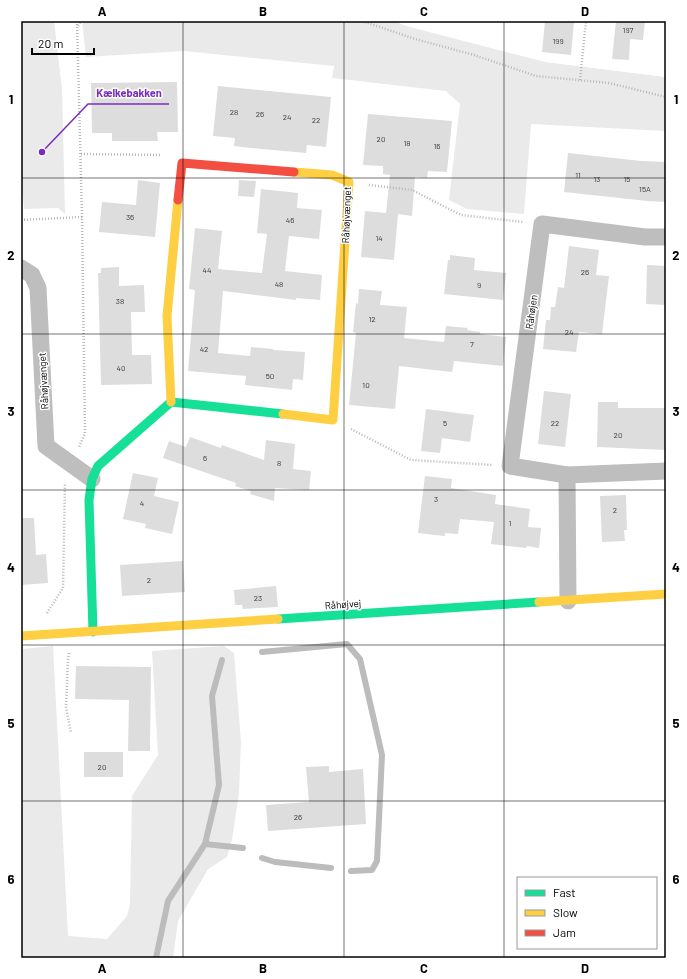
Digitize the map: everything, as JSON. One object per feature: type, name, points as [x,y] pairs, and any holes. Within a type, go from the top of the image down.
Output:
[{"type":"street","name":"Råhøjvænget","points":[[182,163],[332,175],[349,182],[333,420]]},
{"type":"street","points":[[171,402],[168,316],[182,163]]},
{"type":"street","points":[[542,224],[645,237],[666,237]]},
{"type":"street","name":"Råhøjen","points":[[510,466],[542,224]]},
{"type":"street","name":"Råhøjvænget","points":[[21,268],[32,275],[38,288],[46,446],[92,479]]},
{"type":"street","points":[[93,632],[89,500],[92,479],[98,466],[171,402],[333,420]]},
{"type":"street","points":[[510,466],[567,475],[666,471]]},
{"type":"street","points":[[567,475],[568,601]]},
{"type":"street","name":"Råhøjvej","points":[[21,636],[666,594]]},
{"type":"path","points":[[31,636],[63,588],[65,476],[85,433],[81,154],[77,21]]},
{"type":"path","points":[[77,26],[81,21]]},
{"type":"path","points":[[362,21],[474,55],[536,76],[609,83],[666,97]]},
{"type":"path","points":[[580,80],[586,21]]},
{"type":"path","points":[[81,154],[171,155],[182,163]]},
{"type":"path","points":[[349,182],[412,190],[461,216],[542,224]]},
{"type":"path","points":[[21,220],[82,218]]},
{"type":"path","points":[[333,420],[411,460],[510,466]]},
{"type":"path","points":[[71,733],[66,708],[68,659],[74,633]]},
{"type":"shaded area","points":[[21,21],[54,21],[62,89],[65,214],[58,208],[24,209],[21,168]]},
{"type":"shaded area","points":[[82,21],[394,21],[406,26],[545,62],[665,77],[666,72],[666,131],[531,124],[524,214],[467,209],[449,200],[460,104],[446,91],[332,78],[334,66],[184,51],[86,57]]},
{"type":"shaded area","points":[[53,646],[68,936],[107,939],[127,916],[130,904],[132,796],[158,755],[152,651],[224,646],[234,653],[241,742],[239,793],[232,840],[227,857],[208,869],[178,921],[173,958],[21,958],[21,649]]},
{"type":"building","points":[[545,21],[574,21],[571,55],[542,52]]},
{"type":"building","points":[[616,21],[645,21],[643,40],[630,39],[629,60],[612,59]]},
{"type":"building","points":[[177,82],[178,132],[157,132],[158,141],[112,141],[112,133],[92,133],[91,83]]},
{"type":"building","points":[[218,86],[331,97],[326,147],[307,145],[306,153],[251,148],[234,146],[235,138],[213,136]]},
{"type":"building","points":[[368,114],[452,121],[447,172],[428,171],[427,178],[415,177],[412,216],[398,214],[394,260],[361,257],[365,211],[396,214],[386,213],[390,175],[383,174],[383,166],[363,165]]},
{"type":"building","points":[[568,153],[641,161],[666,162],[666,202],[564,192]]},
{"type":"building","points":[[138,180],[160,183],[155,237],[99,232],[102,202],[136,205]]},
{"type":"building","points":[[239,180],[256,181],[254,197],[238,196]]},
{"type":"building","points":[[261,189],[298,193],[297,208],[322,210],[319,239],[289,236],[285,271],[322,275],[320,300],[296,298],[296,300],[223,291],[218,353],[250,356],[251,347],[305,352],[303,380],[293,379],[292,390],[245,385],[246,376],[188,371],[195,290],[189,289],[195,228],[222,231],[218,269],[262,273],[267,234],[257,233]]},
{"type":"building","points":[[569,246],[599,250],[596,275],[609,276],[602,334],[579,332],[576,352],[543,349],[546,320],[550,320],[551,307],[555,307],[558,287],[564,288]]},
{"type":"building","points":[[450,255],[475,258],[474,270],[506,273],[503,300],[444,294],[448,260],[450,260]]},
{"type":"building","points":[[647,265],[666,266],[666,305],[646,304]]},
{"type":"building","points":[[119,267],[119,286],[144,285],[145,312],[131,312],[132,355],[151,355],[152,384],[101,385],[98,273],[101,273],[101,268]]},
{"type":"building","points":[[359,289],[382,291],[380,305],[407,307],[404,338],[444,342],[446,326],[468,328],[467,330],[480,332],[480,334],[506,337],[503,366],[454,361],[452,372],[399,366],[395,409],[349,405],[356,333],[353,332]]},
{"type":"building","points":[[544,391],[571,394],[565,447],[538,444]]},
{"type":"building","points":[[598,402],[618,402],[618,408],[666,408],[666,450],[597,447]]},
{"type":"building","points":[[426,409],[474,415],[470,442],[442,438],[440,453],[421,451]]},
{"type":"building","points":[[190,437],[221,448],[222,445],[264,460],[266,440],[295,444],[293,469],[311,471],[309,490],[275,488],[274,501],[250,494],[251,491],[235,486],[236,483],[163,458],[169,441],[186,447]]},
{"type":"building","points":[[133,473],[158,478],[154,496],[179,502],[172,534],[145,528],[146,524],[123,519]]},
{"type":"building","points":[[425,476],[452,479],[451,488],[496,495],[495,504],[530,509],[528,527],[541,528],[539,548],[491,544],[494,522],[460,519],[458,534],[445,533],[445,536],[418,533]]},
{"type":"building","points":[[626,495],[627,530],[624,530],[625,541],[602,542],[600,496]]},
{"type":"building","points":[[21,518],[34,518],[36,555],[46,554],[48,583],[21,585]]},
{"type":"building","points":[[183,561],[185,592],[122,596],[120,565]]},
{"type":"building","points":[[276,586],[278,607],[243,609],[242,605],[235,605],[234,590]]},
{"type":"building","points":[[76,666],[151,667],[150,751],[128,751],[129,700],[75,699]]},
{"type":"building","points":[[84,752],[123,752],[123,777],[84,777]]},
{"type":"building","points":[[329,766],[329,772],[363,769],[366,824],[268,831],[266,805],[309,802],[306,767]]},
{"type":"waterway","points":[[262,652],[347,644],[360,659],[382,755],[377,861],[372,870],[351,871]]},
{"type":"waterway","points":[[156,958],[168,901],[205,844],[219,785],[212,696],[222,660]]},
{"type":"waterway","points":[[205,844],[243,848]]},
{"type":"waterway","points":[[262,858],[275,862],[331,868]]},
{"type":"traffic: fast","points":[[93,632],[89,500],[92,479],[98,466],[171,402],[283,414]]},
{"type":"traffic: fast","points":[[278,619],[539,602]]},
{"type":"traffic: slow","points":[[283,414],[333,420],[349,182],[332,175],[294,172]]},
{"type":"traffic: slow","points":[[171,402],[167,316],[178,200]]},
{"type":"traffic: slow","points":[[539,602],[666,594]]},
{"type":"traffic: slow","points":[[21,636],[278,619]]},
{"type":"traffic: jam","points":[[178,200],[182,163],[294,172]]},
{"type":"place","name":"Kælkebakken","points":[[42,152]]}]
